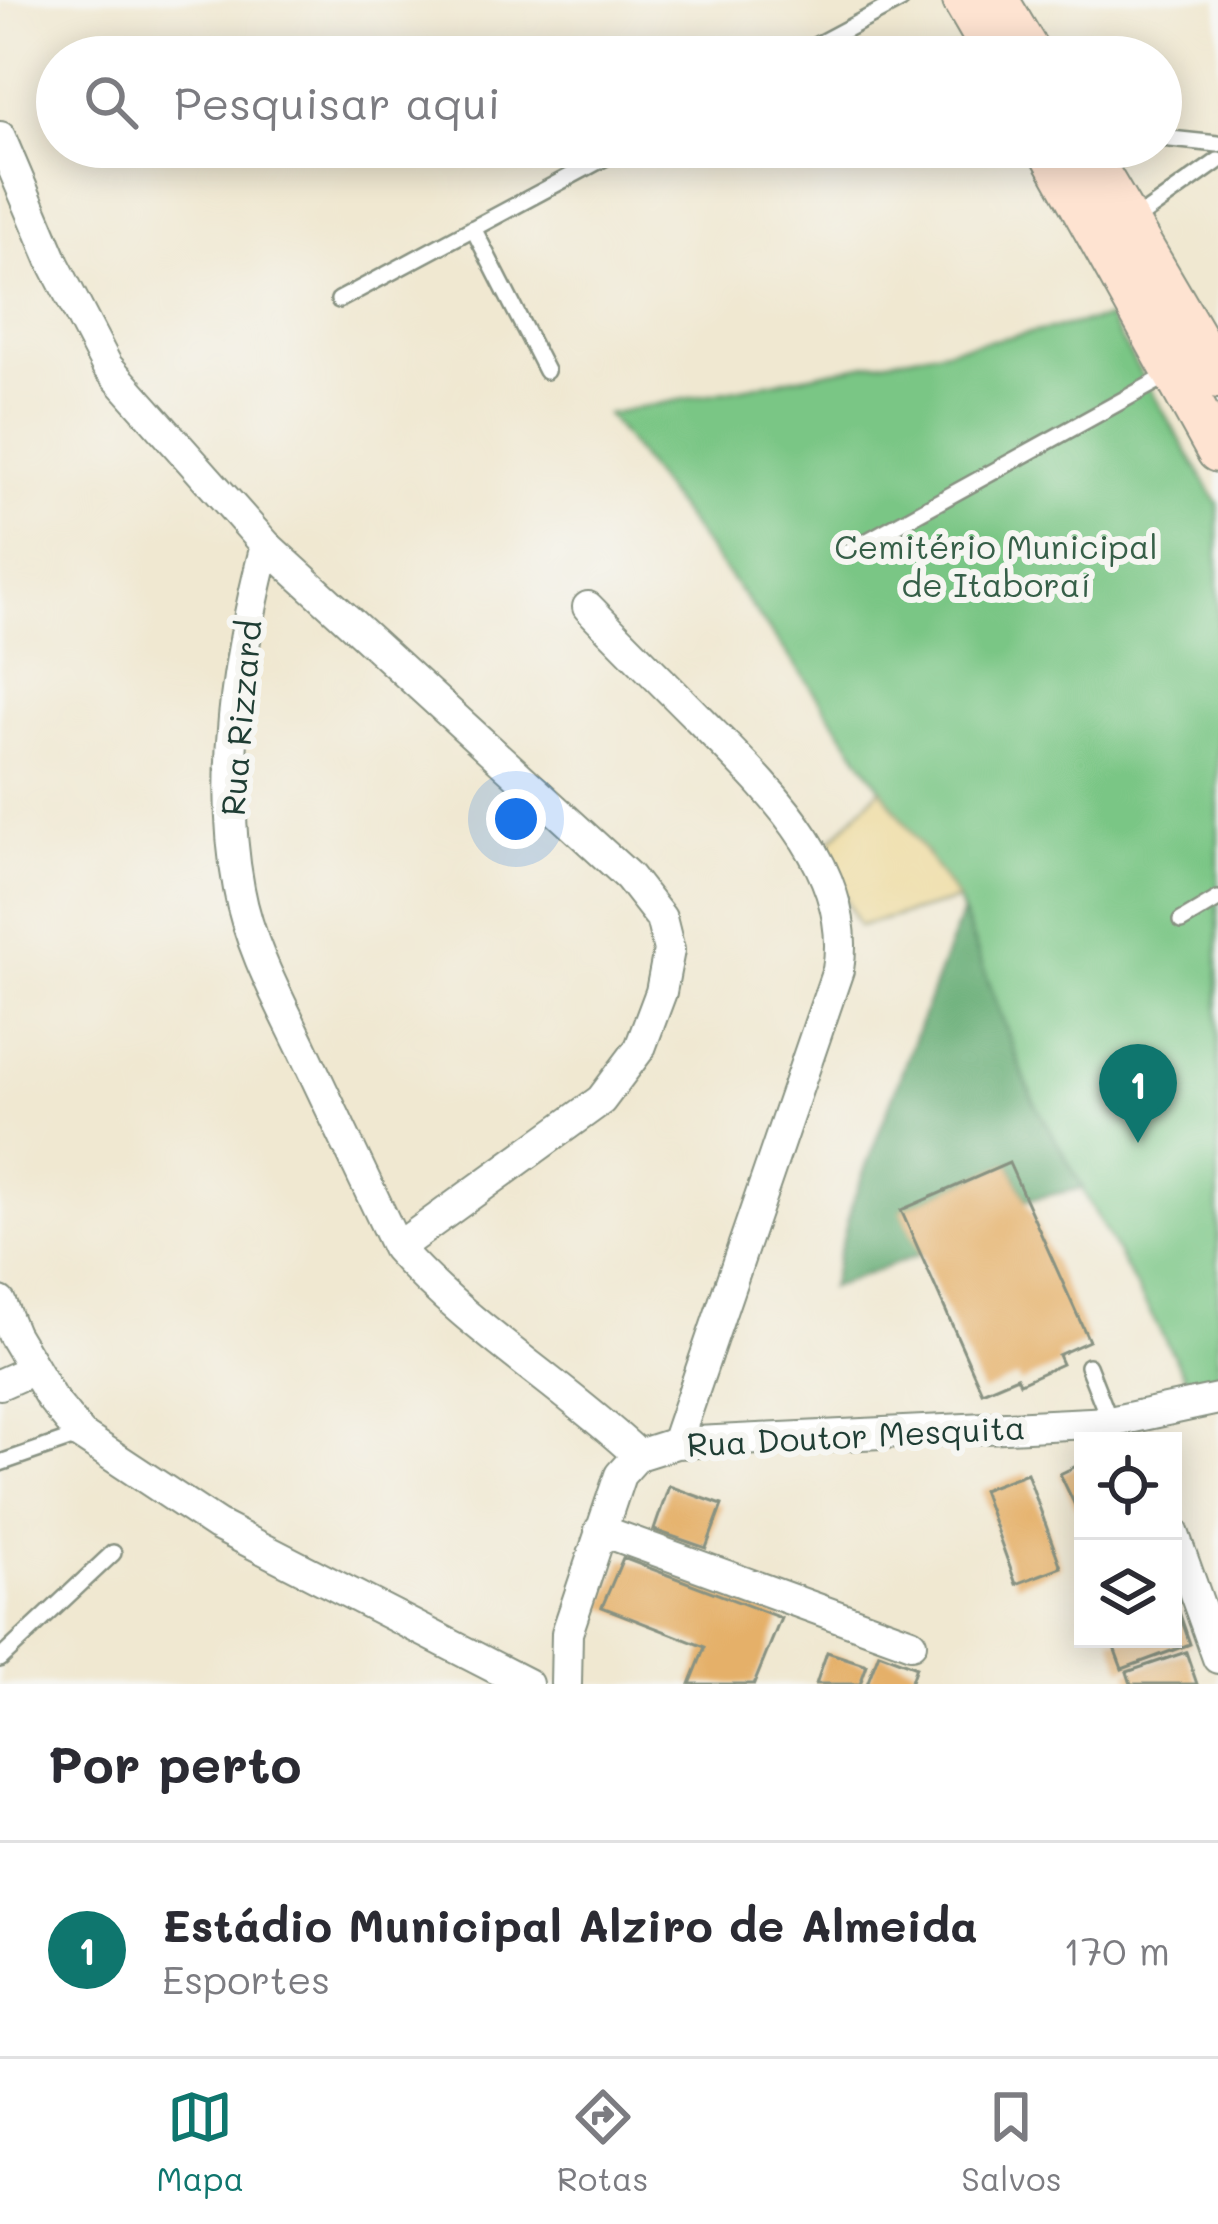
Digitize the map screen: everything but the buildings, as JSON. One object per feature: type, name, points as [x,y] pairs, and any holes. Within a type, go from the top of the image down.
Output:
[{"type":"street","points":[[964,0],[985,36]]},
{"type":"street","points":[[997,0],[1018,36]]},
{"type":"street","points":[[2,150],[107,366],[266,545],[629,877],[662,919],[669,950],[661,992],[640,1048],[601,1100],[397,1248]]},
{"type":"street","points":[[1090,168],[1200,368]]},
{"type":"street","points":[[1091,168],[1129,223],[1200,368],[1218,451]]},
{"type":"street","name":"Rua Rizzard","points":[[266,545],[247,618],[230,826],[239,893],[261,961],[397,1248],[428,1283],[595,1414],[638,1455]]},
{"type":"street","points":[[588,607],[785,811],[814,855],[840,925],[838,970],[676,1443]]},
{"type":"street","points":[[0,1301],[34,1370],[81,1435],[218,1525],[527,1684]]},
{"type":"street","points":[[0,1384],[34,1370]]},
{"type":"street","name":"Rua Doutor Mesquita","points":[[638,1455],[676,1443],[1128,1428],[1218,1399]]},
{"type":"street","points":[[542,1684],[567,1634],[620,1475],[638,1455]]},
{"type":"street","points":[[600,1531],[911,1643]]},
{"type":"street","points":[[1176,1540],[1218,1658]]},
{"type":"street","points":[[566,1684],[567,1634]]},
{"type":"lane","points":[[833,36],[901,0]]},
{"type":"lane","points":[[1182,140],[1218,144]]},
{"type":"lane","points":[[1129,223],[1218,161]]},
{"type":"lane","points":[[339,300],[586,168]]},
{"type":"lane","points":[[473,229],[545,371]]},
{"type":"lane","points":[[844,554],[1200,368]]},
{"type":"lane","points":[[1181,921],[1218,899]]},
{"type":"lane","points":[[1088,1366],[1128,1428]]},
{"type":"lane","points":[[0,1463],[81,1435]]},
{"type":"lane","points":[[0,1659],[113,1553]]},
{"type":"green space","name":"Cemitério Municipal de Itaboraí","points":[[1108,318],[1218,504],[1218,1382],[1192,1389],[1032,1098],[958,900],[805,678],[607,414]]},
{"type":"green space","points":[[962,912],[1032,1098],[1083,1188],[1026,1200],[1009,1163],[902,1210],[921,1254],[830,1288],[852,1204]]},
{"type":"sand","points":[[881,788],[958,900],[859,926],[822,850]]},
{"type":"place","name":"Estádio Municipal Alziro de Almeida","points":[[1138,1143]]}]
